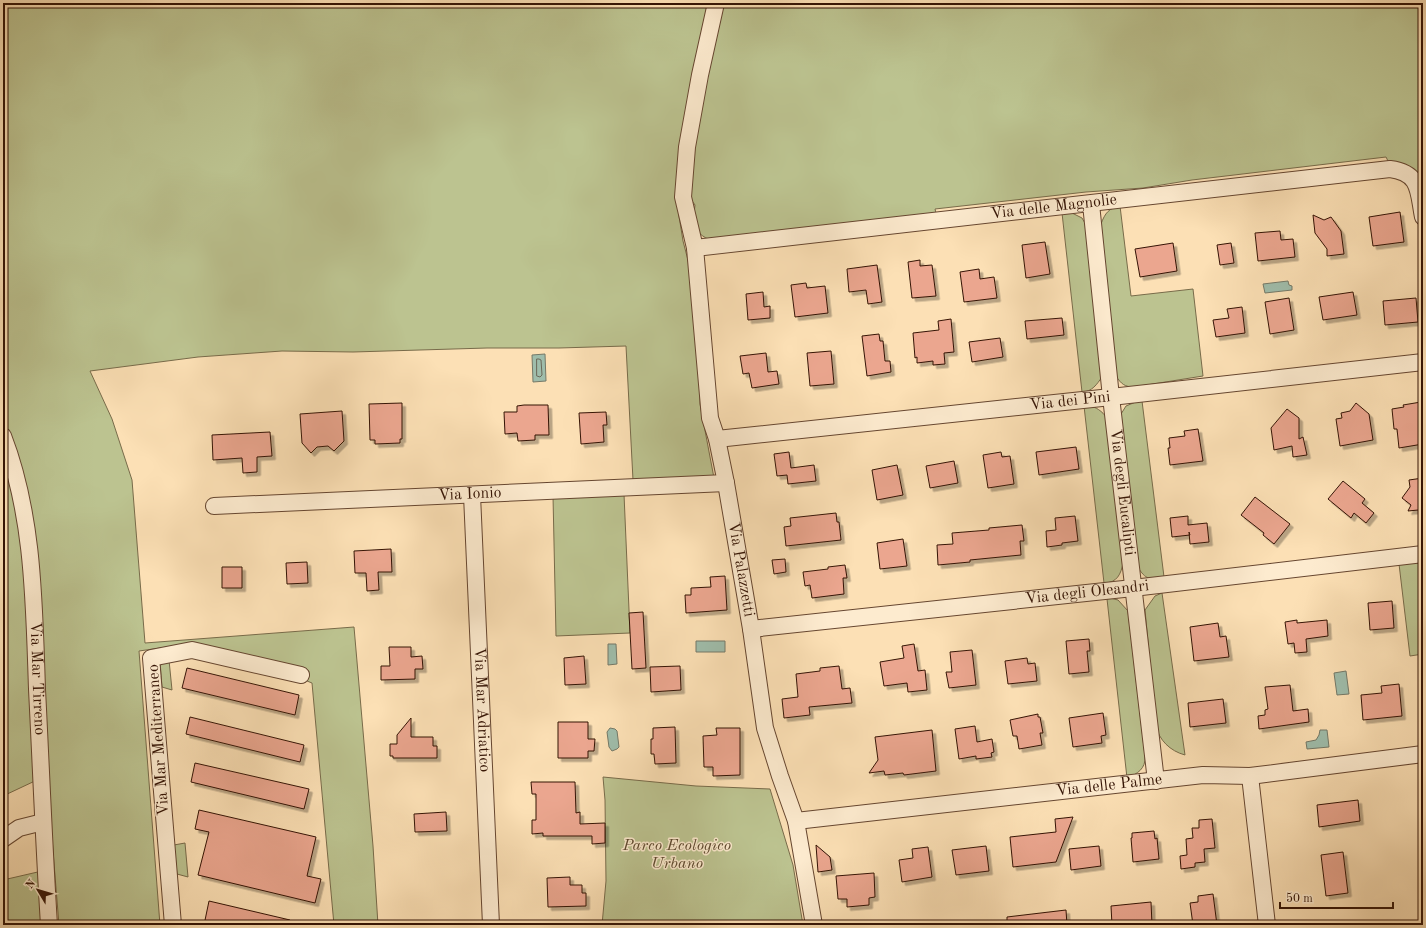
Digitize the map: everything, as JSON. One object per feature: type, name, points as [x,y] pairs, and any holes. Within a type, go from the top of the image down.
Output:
[{"type":"street","name":"Via Palazzetti","points":[[716,3],[700,75],[688,147],[683,197],[695,248],[710,418],[717,439],[726,482],[751,629],[765,728],[796,821],[814,925]]},
{"type":"street","name":"Via delle Magnolie","points":[[695,248],[1390,169],[1401,170],[1411,176],[1417,185],[1423,217]]},
{"type":"street","name":"Via degli Eucalipti","points":[[1091,204],[1111,397],[1156,781]]},
{"type":"street","name":"Via dei Pini","points":[[717,439],[1423,362]]},
{"type":"street","name":"Via Mar Tirreno","points":[[3,436],[19,483],[27,530],[35,623],[43,822],[49,925]]},
{"type":"street","name":"Via Ionio","points":[[214,506],[726,482]]},
{"type":"street","name":"Via Mar Adriatico","points":[[472,495],[491,925]]},
{"type":"street","name":"Via degli Oleandri","points":[[751,629],[1133,588],[1423,554]]},
{"type":"street","name":"Via Mar Mediterraneo","points":[[173,925],[151,658],[192,650],[301,675]]},
{"type":"street","name":"Via delle Palme","points":[[796,821],[1203,775],[1250,776],[1423,754]]},
{"type":"street","points":[[1250,776],[1267,925]]},
{"type":"street","points":[[3,839],[19,828],[43,822]]},
{"type":"green space","points":[[3,3],[710,3],[677,194],[683,241],[690,268],[700,369],[700,404],[714,478],[633,480],[626,346],[353,352],[282,351],[198,357],[90,371],[112,419],[132,480],[145,643],[354,627],[373,846],[378,925],[334,925],[312,683],[307,681],[309,671],[195,643],[139,651],[160,925],[59,925],[23,480],[3,419]]},
{"type":"green space","points":[[722,3],[1423,3],[1423,180],[1416,173],[1389,163],[1386,157],[1192,180],[1143,188],[1086,192],[935,209],[936,213],[708,239],[696,229],[694,221],[695,205],[688,195],[694,146]]},
{"type":"green space","points":[[1120,206],[1131,296],[1193,289],[1203,376],[1134,387],[1124,384],[1116,376],[1101,224],[1108,212],[1113,208]]},
{"type":"green space","points":[[1070,212],[1082,218],[1086,225],[1102,377],[1096,385],[1086,392],[1082,392],[1062,213]]},
{"type":"green space","points":[[1142,401],[1164,577],[1156,578],[1144,576],[1139,569],[1121,414],[1126,406]]},
{"type":"green space","points":[[1088,405],[1099,410],[1107,418],[1123,563],[1118,577],[1108,583],[1104,583],[1084,406]]},
{"type":"green space","points":[[3,456],[20,520],[27,592],[37,780],[3,796]]},
{"type":"green space","points":[[624,494],[630,633],[556,636],[553,496]]},
{"type":"green space","points":[[1423,561],[1423,654],[1410,656],[1399,564]]},
{"type":"green space","points":[[1162,593],[1185,755],[1175,751],[1166,744],[1157,731],[1156,726],[1145,610],[1155,596]]},
{"type":"green space","points":[[1110,598],[1118,600],[1128,611],[1145,756],[1145,761],[1142,768],[1134,775],[1127,778],[1107,599]]},
{"type":"green space","points":[[169,660],[172,690],[162,687],[160,661]]},
{"type":"green space","name":"Parco Ecologico Urbano","points":[[603,777],[696,786],[770,789],[793,865],[803,925],[602,925],[606,881],[605,800]]},
{"type":"green space","points":[[185,843],[188,877],[177,874],[174,845]]},
{"type":"green space","points":[[42,871],[45,925],[3,925],[3,880]]},
{"type":"water","points":[[1288,281],[1289,285],[1292,286],[1292,290],[1265,293],[1263,284]]},
{"type":"water","points":[[545,354],[546,381],[533,382],[532,355]]},
{"type":"water","points":[[696,641],[725,641],[725,652],[696,652]]},
{"type":"water","points":[[608,644],[616,644],[617,664],[608,665]]},
{"type":"water","points":[[1346,671],[1349,694],[1337,695],[1334,673]]},
{"type":"water","points":[[610,728],[617,731],[619,747],[612,751],[609,747],[607,732]]},
{"type":"water","points":[[1320,730],[1327,730],[1329,747],[1307,749],[1306,742],[1316,740]]},
{"type":"building","points":[[1400,212],[1404,242],[1373,246],[1369,217]]},
{"type":"building","points":[[1313,215],[1324,220],[1331,217],[1341,231],[1344,254],[1327,256],[1327,249],[1315,233]]},
{"type":"building","points":[[1280,231],[1281,240],[1293,239],[1295,257],[1258,261],[1255,233]]},
{"type":"building","points":[[1045,242],[1050,274],[1026,278],[1022,245]]},
{"type":"building","points":[[1173,243],[1177,271],[1140,277],[1135,249]]},
{"type":"building","points":[[1231,243],[1234,263],[1220,265],[1217,245]]},
{"type":"building","points":[[920,260],[920,266],[932,265],[936,296],[912,298],[908,262]]},
{"type":"building","points":[[877,265],[882,302],[868,304],[866,290],[849,292],[847,269]]},
{"type":"building","points":[[979,269],[980,279],[994,277],[997,298],[964,302],[960,272]]},
{"type":"building","points":[[806,283],[807,288],[825,286],[828,313],[795,317],[791,285]]},
{"type":"building","points":[[763,292],[764,307],[770,306],[770,318],[748,320],[746,294]]},
{"type":"building","points":[[1353,292],[1357,315],[1323,320],[1319,297]]},
{"type":"building","points":[[1289,298],[1294,330],[1270,334],[1265,302]]},
{"type":"building","points":[[1416,298],[1418,322],[1385,325],[1383,301]]},
{"type":"building","points":[[1242,307],[1245,333],[1216,337],[1213,320],[1229,318],[1227,309]]},
{"type":"building","points":[[1062,318],[1064,335],[1027,339],[1025,321]]},
{"type":"building","points":[[951,319],[954,352],[944,353],[945,364],[933,365],[933,361],[917,363],[917,357],[915,358],[913,333],[939,330],[938,321]]},
{"type":"building","points":[[879,334],[880,341],[883,341],[885,361],[890,361],[891,372],[867,376],[862,336]]},
{"type":"building","points":[[1000,338],[1003,357],[972,362],[969,342]]},
{"type":"building","points":[[831,351],[834,384],[810,386],[807,353]]},
{"type":"building","points":[[766,353],[768,372],[777,371],[779,384],[752,388],[749,373],[743,374],[740,356]]},
{"type":"building","points":[[1421,402],[1423,444],[1399,448],[1397,429],[1394,429],[1392,409],[1404,407],[1403,405]]},
{"type":"building","points":[[402,403],[402,439],[400,439],[400,443],[375,444],[375,440],[370,440],[369,404]]},
{"type":"building","points":[[1356,403],[1369,414],[1373,440],[1340,446],[1336,419],[1342,418],[1341,413],[1350,411]]},
{"type":"building","points":[[548,405],[549,435],[535,435],[535,440],[518,441],[517,433],[505,434],[504,412],[517,412],[517,406]]},
{"type":"building","points":[[1287,409],[1299,418],[1299,439],[1303,437],[1307,455],[1293,457],[1292,446],[1274,450],[1271,428]]},
{"type":"building","points":[[342,411],[344,441],[334,451],[328,446],[317,447],[311,453],[302,443],[300,414]]},
{"type":"building","points":[[606,412],[607,425],[603,425],[604,442],[581,444],[579,413]]},
{"type":"building","points":[[1198,429],[1203,461],[1170,465],[1168,448],[1170,448],[1169,438],[1185,436],[1184,431]]},
{"type":"building","points":[[270,432],[272,456],[257,457],[257,472],[243,473],[242,458],[213,460],[212,435]]},
{"type":"building","points":[[1076,447],[1079,469],[1039,475],[1036,452]]},
{"type":"building","points":[[789,452],[791,468],[814,465],[816,481],[788,484],[787,475],[777,476],[774,454]]},
{"type":"building","points":[[1001,452],[1002,457],[1010,456],[1014,484],[988,488],[983,455]]},
{"type":"building","points":[[954,461],[958,483],[930,488],[926,466]]},
{"type":"building","points":[[897,465],[903,495],[877,500],[872,470]]},
{"type":"building","points":[[1423,478],[1423,513],[1418,510],[1408,511],[1411,505],[1402,498],[1410,487],[1409,480]]},
{"type":"building","points":[[1343,481],[1365,499],[1362,503],[1374,513],[1366,523],[1354,513],[1351,518],[1328,499]]},
{"type":"building","points":[[1255,497],[1290,524],[1274,544],[1263,535],[1264,533],[1241,515]]},
{"type":"building","points":[[836,513],[837,522],[839,522],[841,540],[786,546],[784,527],[791,526],[790,518]]},
{"type":"building","points":[[1075,516],[1078,541],[1047,547],[1046,531],[1056,530],[1055,518]]},
{"type":"building","points":[[1188,516],[1188,525],[1207,523],[1209,542],[1190,544],[1189,535],[1172,537],[1170,518]]},
{"type":"building","points":[[1022,525],[1024,541],[1020,541],[1021,555],[938,565],[937,545],[953,544],[952,533],[989,530],[989,528]]},
{"type":"building","points":[[903,539],[907,566],[880,569],[877,543]]},
{"type":"building","points":[[391,549],[392,572],[378,572],[379,590],[367,591],[366,573],[355,573],[354,551]]},
{"type":"building","points":[[785,559],[786,572],[774,574],[772,560]]},
{"type":"building","points":[[307,562],[308,583],[287,584],[286,563]]},
{"type":"building","points":[[845,565],[847,578],[843,578],[844,594],[812,598],[810,585],[805,586],[803,572]]},
{"type":"building","points":[[222,567],[242,567],[242,588],[222,588]]},
{"type":"building","points":[[725,576],[727,610],[686,613],[685,595],[691,595],[691,588],[711,587],[710,577]]},
{"type":"building","points":[[1392,601],[1394,628],[1370,630],[1368,603]]},
{"type":"building","points":[[643,612],[646,668],[632,669],[629,613]]},
{"type":"building","points":[[1297,620],[1297,623],[1327,620],[1328,636],[1306,639],[1307,652],[1295,653],[1294,643],[1288,644],[1285,622]]},
{"type":"building","points":[[1218,623],[1220,637],[1226,636],[1229,657],[1194,661],[1190,627]]},
{"type":"building","points":[[1089,639],[1090,651],[1087,651],[1089,672],[1069,674],[1066,641]]},
{"type":"building","points":[[914,644],[918,671],[925,670],[927,690],[908,692],[907,683],[884,686],[880,662],[904,658],[902,646]]},
{"type":"building","points":[[389,647],[411,647],[411,657],[422,656],[423,669],[415,669],[415,679],[381,680],[381,666],[390,666]]},
{"type":"building","points":[[972,650],[976,685],[949,688],[946,672],[952,672],[950,652]]},
{"type":"building","points":[[584,656],[586,684],[565,685],[564,658]]},
{"type":"building","points":[[1027,658],[1028,664],[1035,663],[1037,681],[1008,684],[1005,661]]},
{"type":"building","points":[[680,666],[681,690],[651,692],[650,667]]},
{"type":"building","points":[[839,666],[842,689],[850,688],[852,703],[809,707],[810,715],[784,718],[782,699],[798,697],[796,674],[820,671],[820,668]]},
{"type":"building","points":[[187,668],[299,695],[295,715],[182,688]]},
{"type":"building","points":[[1399,684],[1402,716],[1363,720],[1361,695],[1382,693],[1381,686]]},
{"type":"building","points":[[1290,685],[1293,711],[1308,709],[1309,722],[1259,729],[1258,716],[1265,715],[1265,710],[1268,709],[1265,687]]},
{"type":"building","points":[[1223,699],[1226,723],[1190,727],[1188,703]]},
{"type":"building","points":[[1103,713],[1106,735],[1101,736],[1102,743],[1073,747],[1069,718]]},
{"type":"building","points":[[1038,714],[1043,733],[1040,733],[1042,745],[1019,749],[1017,736],[1013,736],[1010,720]]},
{"type":"building","points":[[190,717],[304,745],[300,762],[186,734]]},
{"type":"building","points":[[411,718],[411,737],[433,737],[433,746],[437,746],[437,758],[393,758],[393,756],[390,756],[390,744],[397,744],[397,735]]},
{"type":"building","points":[[558,722],[588,722],[588,739],[595,739],[594,751],[588,751],[588,758],[558,758]]},
{"type":"building","points":[[975,726],[977,742],[992,739],[994,752],[991,753],[992,757],[976,759],[976,756],[959,759],[955,729]]},
{"type":"building","points":[[675,727],[676,763],[655,764],[654,754],[651,754],[653,728]]},
{"type":"building","points":[[716,728],[740,728],[740,775],[713,776],[713,767],[704,767],[703,736],[717,735]]},
{"type":"building","points":[[932,730],[936,771],[904,775],[903,773],[885,775],[884,771],[869,773],[878,760],[875,737]]},
{"type":"building","points":[[195,763],[309,789],[304,809],[191,782]]},
{"type":"building","points":[[531,782],[575,782],[576,813],[580,812],[580,824],[605,823],[605,843],[592,844],[592,836],[543,836],[543,833],[532,834],[532,820],[536,820],[536,794],[532,794]]},
{"type":"building","points":[[1358,800],[1360,821],[1319,827],[1317,805]]},
{"type":"building","points":[[199,810],[316,837],[307,876],[321,879],[315,903],[198,875],[209,832],[195,829]]},
{"type":"building","points":[[446,812],[447,831],[415,832],[414,814]]},
{"type":"building","points":[[1073,817],[1056,862],[1013,867],[1010,837],[1056,832],[1055,819]]},
{"type":"building","points":[[1212,819],[1215,848],[1204,849],[1205,862],[1195,863],[1195,867],[1181,869],[1180,856],[1187,855],[1186,839],[1193,838],[1192,828],[1199,828],[1199,820]]},
{"type":"building","points":[[1154,831],[1155,839],[1157,838],[1159,859],[1133,862],[1132,833]]},
{"type":"building","points":[[816,845],[830,857],[832,870],[818,872]]},
{"type":"building","points":[[986,846],[989,871],[956,875],[952,850]]},
{"type":"building","points":[[1099,846],[1101,866],[1071,870],[1069,849]]},
{"type":"building","points":[[928,847],[932,877],[902,882],[899,860],[913,858],[912,849]]},
{"type":"building","points":[[1343,852],[1348,893],[1326,896],[1321,855]]},
{"type":"building","points":[[874,873],[875,897],[869,898],[869,905],[847,907],[847,899],[838,899],[836,876]]},
{"type":"building","points":[[570,877],[570,885],[582,885],[582,893],[586,893],[586,906],[548,907],[547,878]]},
{"type":"building","points":[[1213,894],[1217,925],[1193,925],[1190,903],[1198,902],[1198,896]]},
{"type":"building","points":[[209,901],[290,920],[289,925],[204,925]]},
{"type":"building","points":[[1151,902],[1152,925],[1112,925],[1111,906]]},
{"type":"building","points":[[1066,910],[1067,925],[1007,925],[1007,917]]}]
